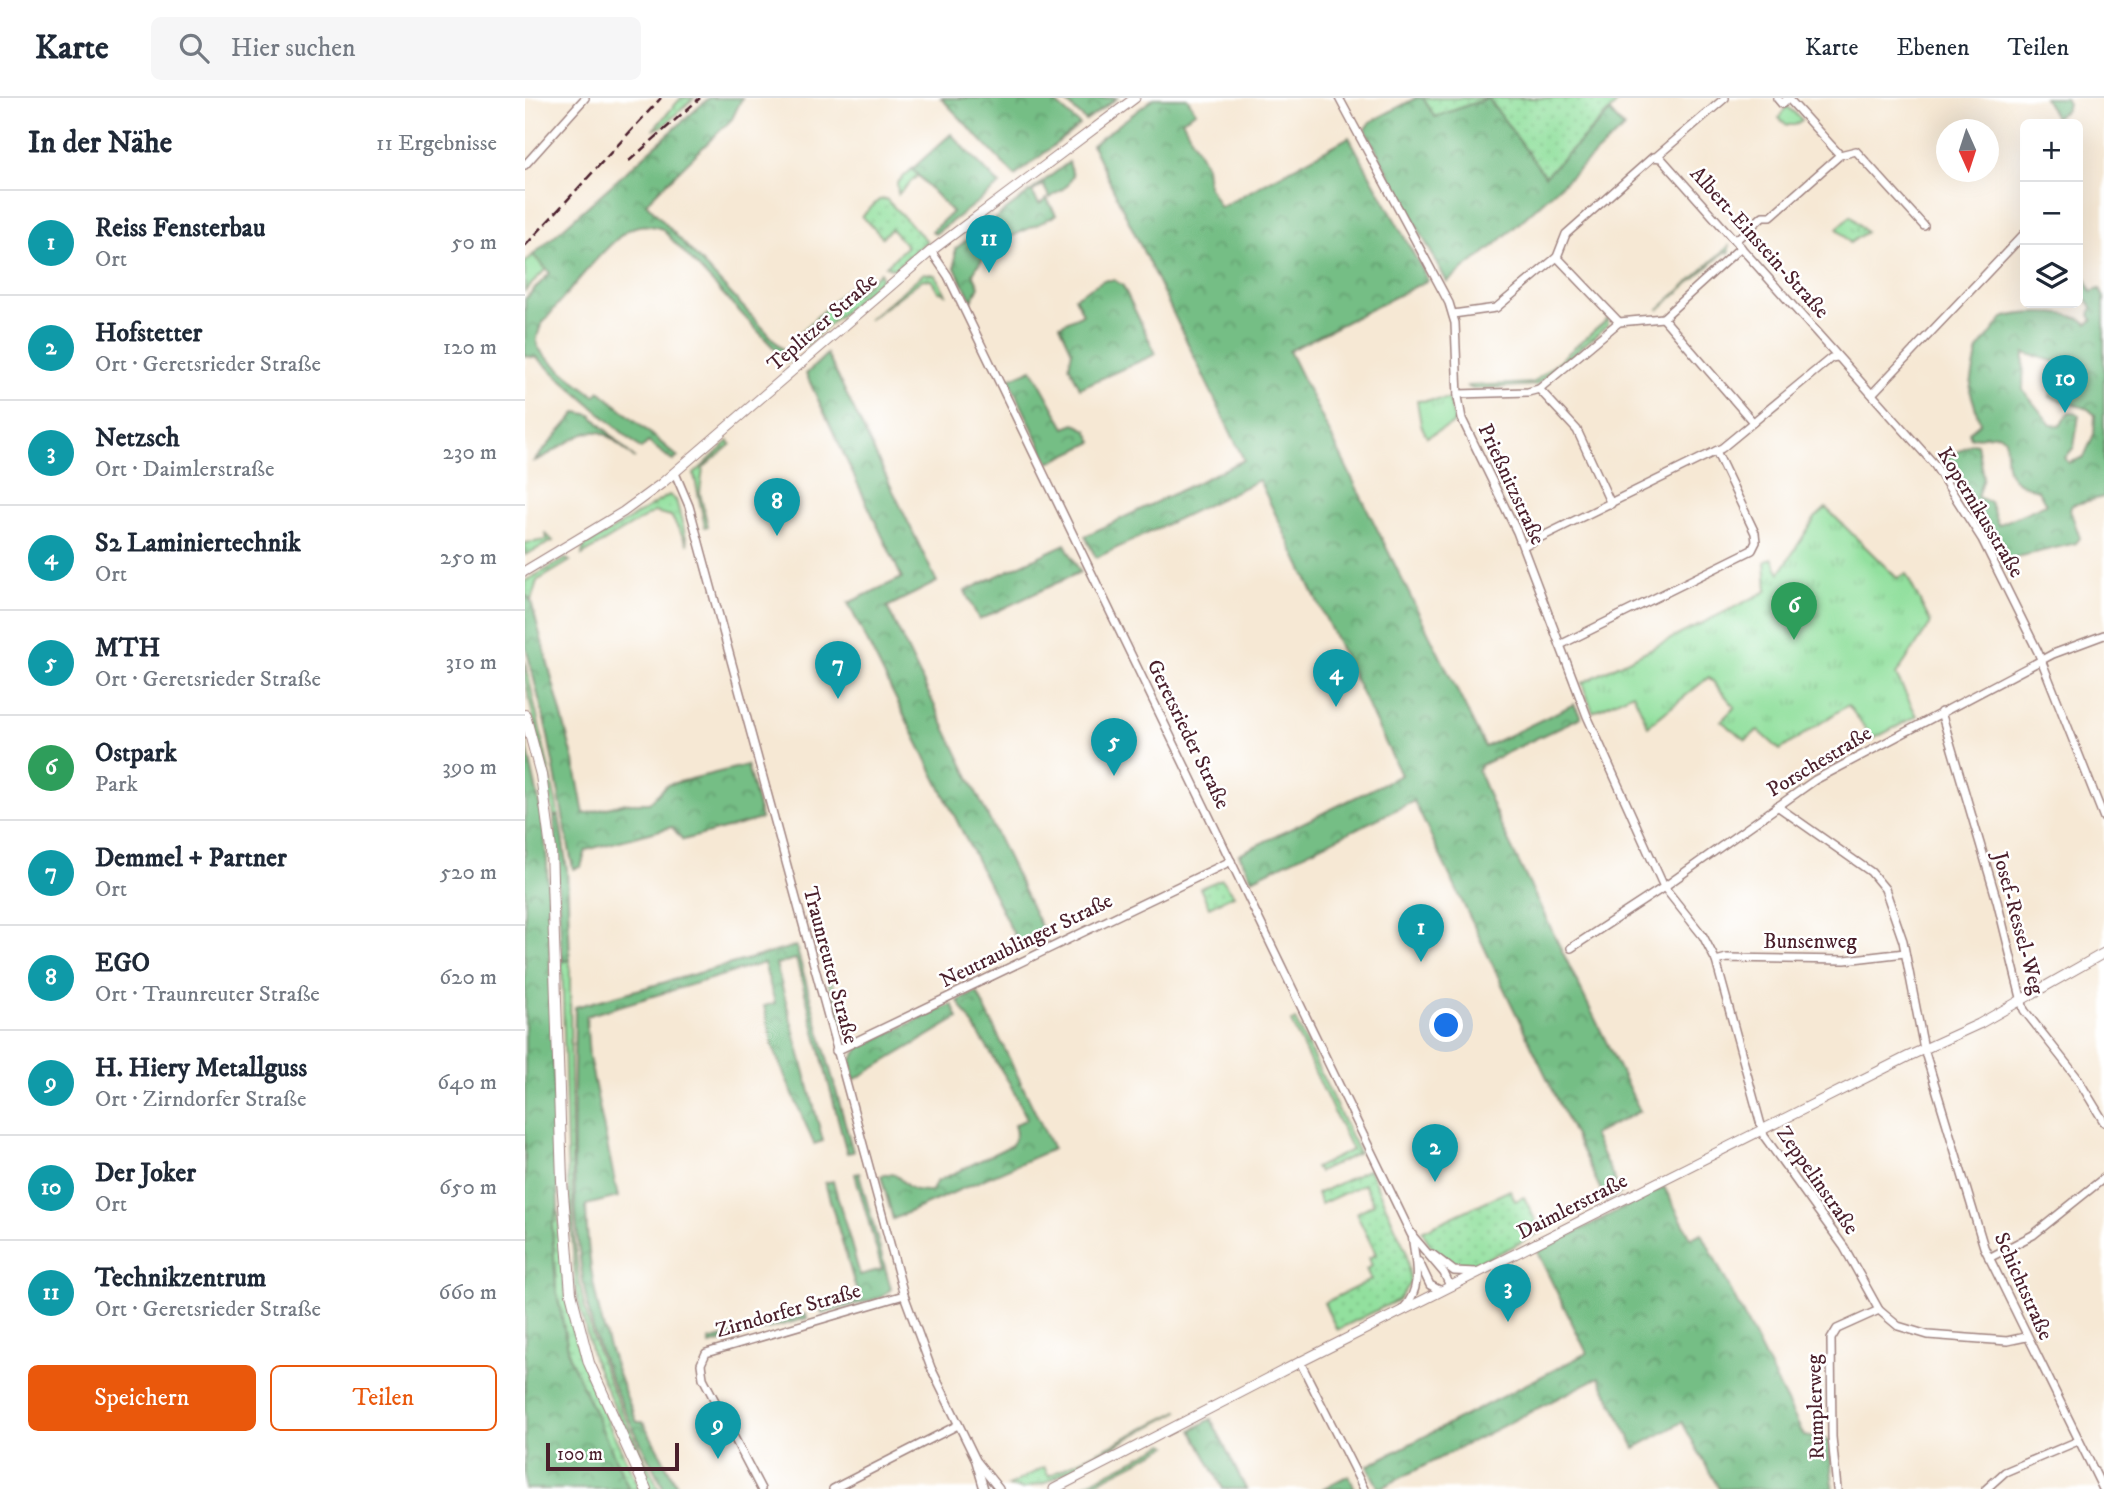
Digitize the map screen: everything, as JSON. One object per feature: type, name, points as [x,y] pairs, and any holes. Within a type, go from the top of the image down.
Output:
[{"type":"main road","points":[[525,715],[541,775],[551,849],[562,1181],[571,1293],[589,1363],[646,1489]]},
{"type":"street","points":[[525,165],[585,98]]},
{"type":"street","name":"Teplitzer Straße","points":[[527,569],[624,512],[675,472],[931,251],[1135,98]]},
{"type":"street","name":"Prießnitzstraße","points":[[1339,98],[1444,292],[1453,314],[1462,419],[1523,547],[1587,716],[1664,887]]},
{"type":"street","points":[[1453,314],[1494,310],[1557,257],[1566,234],[1725,98]]},
{"type":"street","points":[[1777,98],[1782,104],[1789,98],[1840,155]]},
{"type":"street","points":[[1458,394],[1528,392],[1539,389],[1619,322],[1663,318],[1763,216],[1771,216],[1840,155],[1856,151],[1924,226]]},
{"type":"street","name":"Albert-Einstein-Straße","points":[[1655,157],[1738,244],[1837,356]]},
{"type":"street","points":[[1873,393],[2020,238]]},
{"type":"street","name":"Geretsrieder Straße","points":[[931,251],[948,276],[1416,1244],[1425,1277],[1430,1285],[1441,1291]]},
{"type":"street","points":[[1557,257],[1619,322]]},
{"type":"street","points":[[1663,318],[1753,422]]},
{"type":"street","points":[[1523,547],[1716,452],[1831,358],[1837,356]]},
{"type":"street","name":"Kopernikusstraße","points":[[1837,356],[1930,457],[1982,539],[2042,660],[2104,818]]},
{"type":"street","points":[[1539,389],[1577,430],[1611,504]]},
{"type":"street","points":[[1560,645],[1752,550],[1756,542],[1755,533],[1716,452]]},
{"type":"street","name":"Traunreuter Straße","points":[[675,472],[689,506],[904,1295],[931,1368],[958,1425],[975,1458],[999,1489]]},
{"type":"street","name":"Porschestraße","points":[[1571,948],[1841,764],[2042,660],[2104,635]]},
{"type":"street","name":"Josef-Ressel-Weg","points":[[1941,712],[2028,1017],[2076,1076],[2104,1122]]},
{"type":"street","name":"Schichtstraße","points":[[1777,806],[1881,881],[1894,911],[1905,953],[1924,1049],[1989,1258],[2103,1489]]},
{"type":"street","name":"Neutraublinger Straße","points":[[836,1051],[1231,861]]},
{"type":"street","name":"Zeppelinstraße","points":[[1664,887],[1703,936],[1716,961],[1734,1032],[1762,1118],[1762,1130],[1844,1247],[1879,1310],[1898,1326],[1928,1335],[2007,1341],[2027,1336]]},
{"type":"street","name":"Bunsenweg","points":[[1716,961],[1727,958],[1863,959],[1905,953]]},
{"type":"street","name":"Daimlerstraße","points":[[1054,1489],[1401,1311],[1979,1024],[2104,953]]},
{"type":"street","points":[[1989,1258],[2033,1235],[2104,1178]]},
{"type":"street","points":[[1401,1311],[1414,1294],[1417,1281],[1416,1244]]},
{"type":"street","name":"Geretsrieder Straße","points":[[1416,1244],[1454,1272],[1481,1272]]},
{"type":"street","name":"Geretsrieder Straße","points":[[1416,1244],[1451,1286]]},
{"type":"street","name":"Zirndorfer Straße","points":[[761,1489],[703,1378],[701,1364],[706,1353],[904,1295]]},
{"type":"street","name":"Rumplerweg","points":[[1837,1489],[1830,1342],[1837,1329],[1879,1310]]},
{"type":"street","points":[[1300,1362],[1364,1489]]},
{"type":"street","points":[[833,1489],[958,1425]]},
{"type":"street","points":[[1986,1489],[2005,1472],[2078,1441]]},
{"type":"street","name":"Traunreuter Straße","points":[[975,1458],[982,1489]]},
{"type":"green space","points":[[681,98],[694,98],[663,126],[653,130]]},
{"type":"green space","points":[[709,98],[742,98],[732,119],[646,203],[791,358],[787,362],[662,229],[649,226],[635,227],[625,232],[600,255],[541,325],[537,338],[538,347],[548,359],[595,396],[600,391],[678,457],[673,461],[648,442],[641,449],[537,358],[525,356],[525,299],[550,273],[533,255]]},
{"type":"green space","points":[[941,98],[1050,98],[1080,125],[1015,176]]},
{"type":"green space","points":[[1062,98],[1117,98],[1086,121]]},
{"type":"green space","points":[[1154,98],[1187,98],[1196,112],[1182,120],[1206,166],[1208,185],[1220,208],[1349,137],[1428,280],[1289,351],[1485,747],[1574,704],[1581,717],[1481,765],[1478,770],[1501,826],[1640,1111],[1593,1135],[1621,1193],[1606,1201],[1414,801],[1252,879],[1239,854],[1401,775],[1259,480],[1096,558],[1085,536],[1244,460],[1092,145]]},
{"type":"green space","points":[[1416,98],[1423,98],[1435,117],[1488,98],[1545,176],[1610,112],[1624,128],[1495,245],[1447,282],[1365,129],[1370,122]]},
{"type":"green space","points":[[1423,98],[1488,98],[1435,118]]},
{"type":"green space","points":[[1488,98],[1622,98],[1545,177]]},
{"type":"green space","points":[[2044,98],[2065,98],[2068,104],[2066,110],[2055,117]]},
{"type":"green space","points":[[1787,106],[1802,120],[1795,125],[1787,125],[1779,118]]},
{"type":"green space","points":[[951,134],[1000,185],[935,234],[932,231],[952,212],[912,169]]},
{"type":"green space","points":[[1069,162],[1073,176],[1068,185],[1050,198],[1043,185],[1032,192],[1039,204],[1047,199],[1056,215],[1000,243],[981,260],[973,273],[979,286],[972,301],[955,268],[955,249]]},
{"type":"green space","points":[[912,169],[918,175],[898,194],[897,183]]},
{"type":"green space","points":[[886,199],[927,241],[894,269],[886,266],[907,246],[891,229],[882,237],[862,216],[879,200]]},
{"type":"green space","points":[[1851,216],[1866,232],[1850,243],[1837,228]]},
{"type":"green space","points":[[1729,246],[1729,253],[1726,251],[1658,310]]},
{"type":"green space","points":[[533,255],[546,269],[525,291],[525,263]]},
{"type":"green space","points":[[880,272],[881,279],[804,347],[795,338],[848,287],[856,295]]},
{"type":"green space","points":[[924,273],[935,275],[946,294],[939,292],[931,280],[923,279],[868,320]]},
{"type":"green space","points":[[2084,273],[2091,292],[2100,289],[2104,298],[2104,497],[2072,505],[2070,510],[2080,538],[2076,543],[2004,560],[1941,461],[1973,443],[1977,444],[1983,477],[1977,497],[1990,502],[1998,525],[2046,504],[2038,490],[2018,483],[2009,473],[2005,439],[1998,434],[1971,438],[1969,432],[1980,423],[1970,390],[1978,350],[2003,318],[2047,313],[2072,316],[2087,324],[2093,320],[2090,315],[2092,307],[2083,294]],"holes":[[[2024,353],[2056,362],[2050,397],[2088,409],[2095,415],[2094,434],[2084,457],[2069,463],[2065,458],[2074,447],[2079,415],[2069,412],[2060,426],[2051,425],[2023,390]]]},
{"type":"green space","points":[[1104,280],[1114,280],[1123,286],[1156,354],[1080,388],[1069,365],[1072,351],[1060,325],[1083,314],[1075,297]]},
{"type":"green space","points":[[1608,319],[1608,325],[1536,385],[1473,389],[1466,386],[1533,383]]},
{"type":"green space","points":[[827,354],[937,582],[887,607],[1047,939],[1022,951],[848,603],[902,578],[806,374]]},
{"type":"green space","points":[[1032,369],[1065,428],[1075,424],[1087,430],[1093,442],[1049,463],[1009,379]]},
{"type":"green space","points":[[1449,399],[1455,423],[1427,437],[1421,425],[1417,401]]},
{"type":"green space","points":[[577,412],[591,415],[635,459],[609,436],[596,432],[578,436],[534,461]]},
{"type":"green space","points":[[729,441],[731,444],[703,468],[700,493],[708,526],[705,527],[694,474]]},
{"type":"green space","points":[[669,495],[676,500],[688,545],[671,516],[654,512],[582,555],[583,548]]},
{"type":"green space","points":[[1826,508],[1897,578],[1906,574],[1931,623],[1896,675],[1917,716],[1873,739],[1848,705],[1780,750],[1758,730],[1746,740],[1721,721],[1735,707],[1709,677],[1648,726],[1633,693],[1593,712],[1582,683],[1767,591],[1765,562],[1772,558],[1780,573],[1815,518]]},
{"type":"green space","points":[[546,534],[553,541],[525,555],[525,543],[547,540]]},
{"type":"green space","points":[[1065,544],[1080,572],[979,620],[965,591]]},
{"type":"green space","points":[[566,559],[570,561],[537,581],[531,601],[525,594],[525,581]]},
{"type":"green space","points":[[525,594],[531,601],[574,761],[584,814],[626,803],[649,803],[667,785],[747,765],[761,819],[683,840],[672,827],[586,850],[581,867],[573,869],[547,731],[525,643]]},
{"type":"green space","points":[[525,661],[559,816],[554,816],[525,679]]},
{"type":"green space","points":[[525,737],[542,816],[547,861],[558,1208],[552,1226],[556,1288],[570,1359],[629,1489],[525,1489]]},
{"type":"green space","points":[[554,816],[559,816],[567,869],[570,960],[562,961]]},
{"type":"green space","points":[[1222,879],[1234,895],[1209,907],[1200,888]]},
{"type":"green space","points":[[814,918],[842,1018],[858,1031],[848,1031],[839,1023],[811,919]]},
{"type":"green space","points":[[796,946],[853,1152],[847,1153],[796,959],[776,964],[823,1141],[814,1144],[773,1048],[764,1006],[775,1003],[764,963],[586,1016],[589,1057],[618,1197],[586,1205],[594,1289],[616,1369],[637,1422],[643,1422],[679,1489],[664,1489],[613,1385],[588,1310],[581,1269],[574,1180],[575,1007]]},
{"type":"green space","points":[[570,960],[573,1198],[582,1298],[601,1362],[659,1489],[651,1489],[594,1361],[576,1292],[568,1181],[562,961]]},
{"type":"green space","points":[[977,992],[1053,1149],[893,1219],[881,1176],[892,1173],[911,1188],[932,1191],[936,1182],[1012,1145],[1016,1133],[1014,1125],[1027,1119],[1010,1084],[958,1001]]},
{"type":"green space","points":[[952,1004],[958,1018],[854,1080],[851,1061],[860,1047]]},
{"type":"green space","points":[[1295,1020],[1359,1153],[1319,1172],[1315,1168],[1352,1150],[1291,1022]]},
{"type":"green space","points":[[1369,1169],[1406,1251],[1410,1283],[1398,1300],[1337,1330],[1324,1303],[1371,1280],[1366,1269],[1372,1266],[1369,1258],[1376,1254],[1356,1213],[1374,1204],[1364,1184],[1321,1204],[1317,1194]]},
{"type":"green space","points":[[859,1173],[891,1289],[882,1297],[822,1314],[821,1310],[859,1299],[825,1183],[833,1181],[860,1275],[882,1269],[855,1174]]},
{"type":"green space","points":[[1664,1187],[1691,1238],[1702,1233],[1804,1436],[1829,1440],[1833,1489],[1719,1489],[1682,1422],[1635,1448],[1599,1377],[1379,1489],[1367,1466],[1587,1353],[1537,1252]]},
{"type":"green space","points":[[1510,1190],[1515,1201],[1524,1197],[1541,1232],[1508,1249],[1468,1264],[1456,1265],[1439,1256],[1422,1231]]},
{"type":"green space","points":[[558,1208],[563,1278],[577,1342],[601,1406],[640,1489],[629,1489],[570,1359],[556,1288],[552,1226]]},
{"type":"green space","points":[[806,1314],[807,1318],[710,1345],[709,1341]]},
{"type":"green space","points":[[1179,1411],[1045,1483],[1022,1489],[1008,1486],[1044,1467],[1049,1476]]},
{"type":"green space","points":[[1211,1419],[1246,1489],[1223,1489],[1192,1430]]},
{"type":"green space","points":[[1165,1444],[1168,1446],[1083,1489],[1076,1489]]},
{"type":"green space","points":[[1349,1475],[1355,1489],[1322,1489]]},
{"type":"railway","points":[[525,246],[661,98]]},
{"type":"railway","points":[[629,161],[700,98]]},
{"type":"place","name":"Technikzentrum","points":[[989,273]]},
{"type":"place","name":"Der Joker","points":[[2065,413]]},
{"type":"place","name":"EGO","points":[[777,536]]},
{"type":"place","name":"Ostpark","points":[[1794,640]]},
{"type":"place","name":"Demmel + Partner","points":[[838,699]]},
{"type":"place","name":"S2 Laminiertechnik","points":[[1336,707]]},
{"type":"place","name":"MTH","points":[[1114,776]]},
{"type":"place","name":"Reiss Fensterbau","points":[[1421,962]]},
{"type":"place","name":"Hofstetter","points":[[1435,1182]]},
{"type":"place","name":"Netzsch","points":[[1508,1322]]},
{"type":"place","name":"H. Hiery Metallguss","points":[[718,1459]]}]
